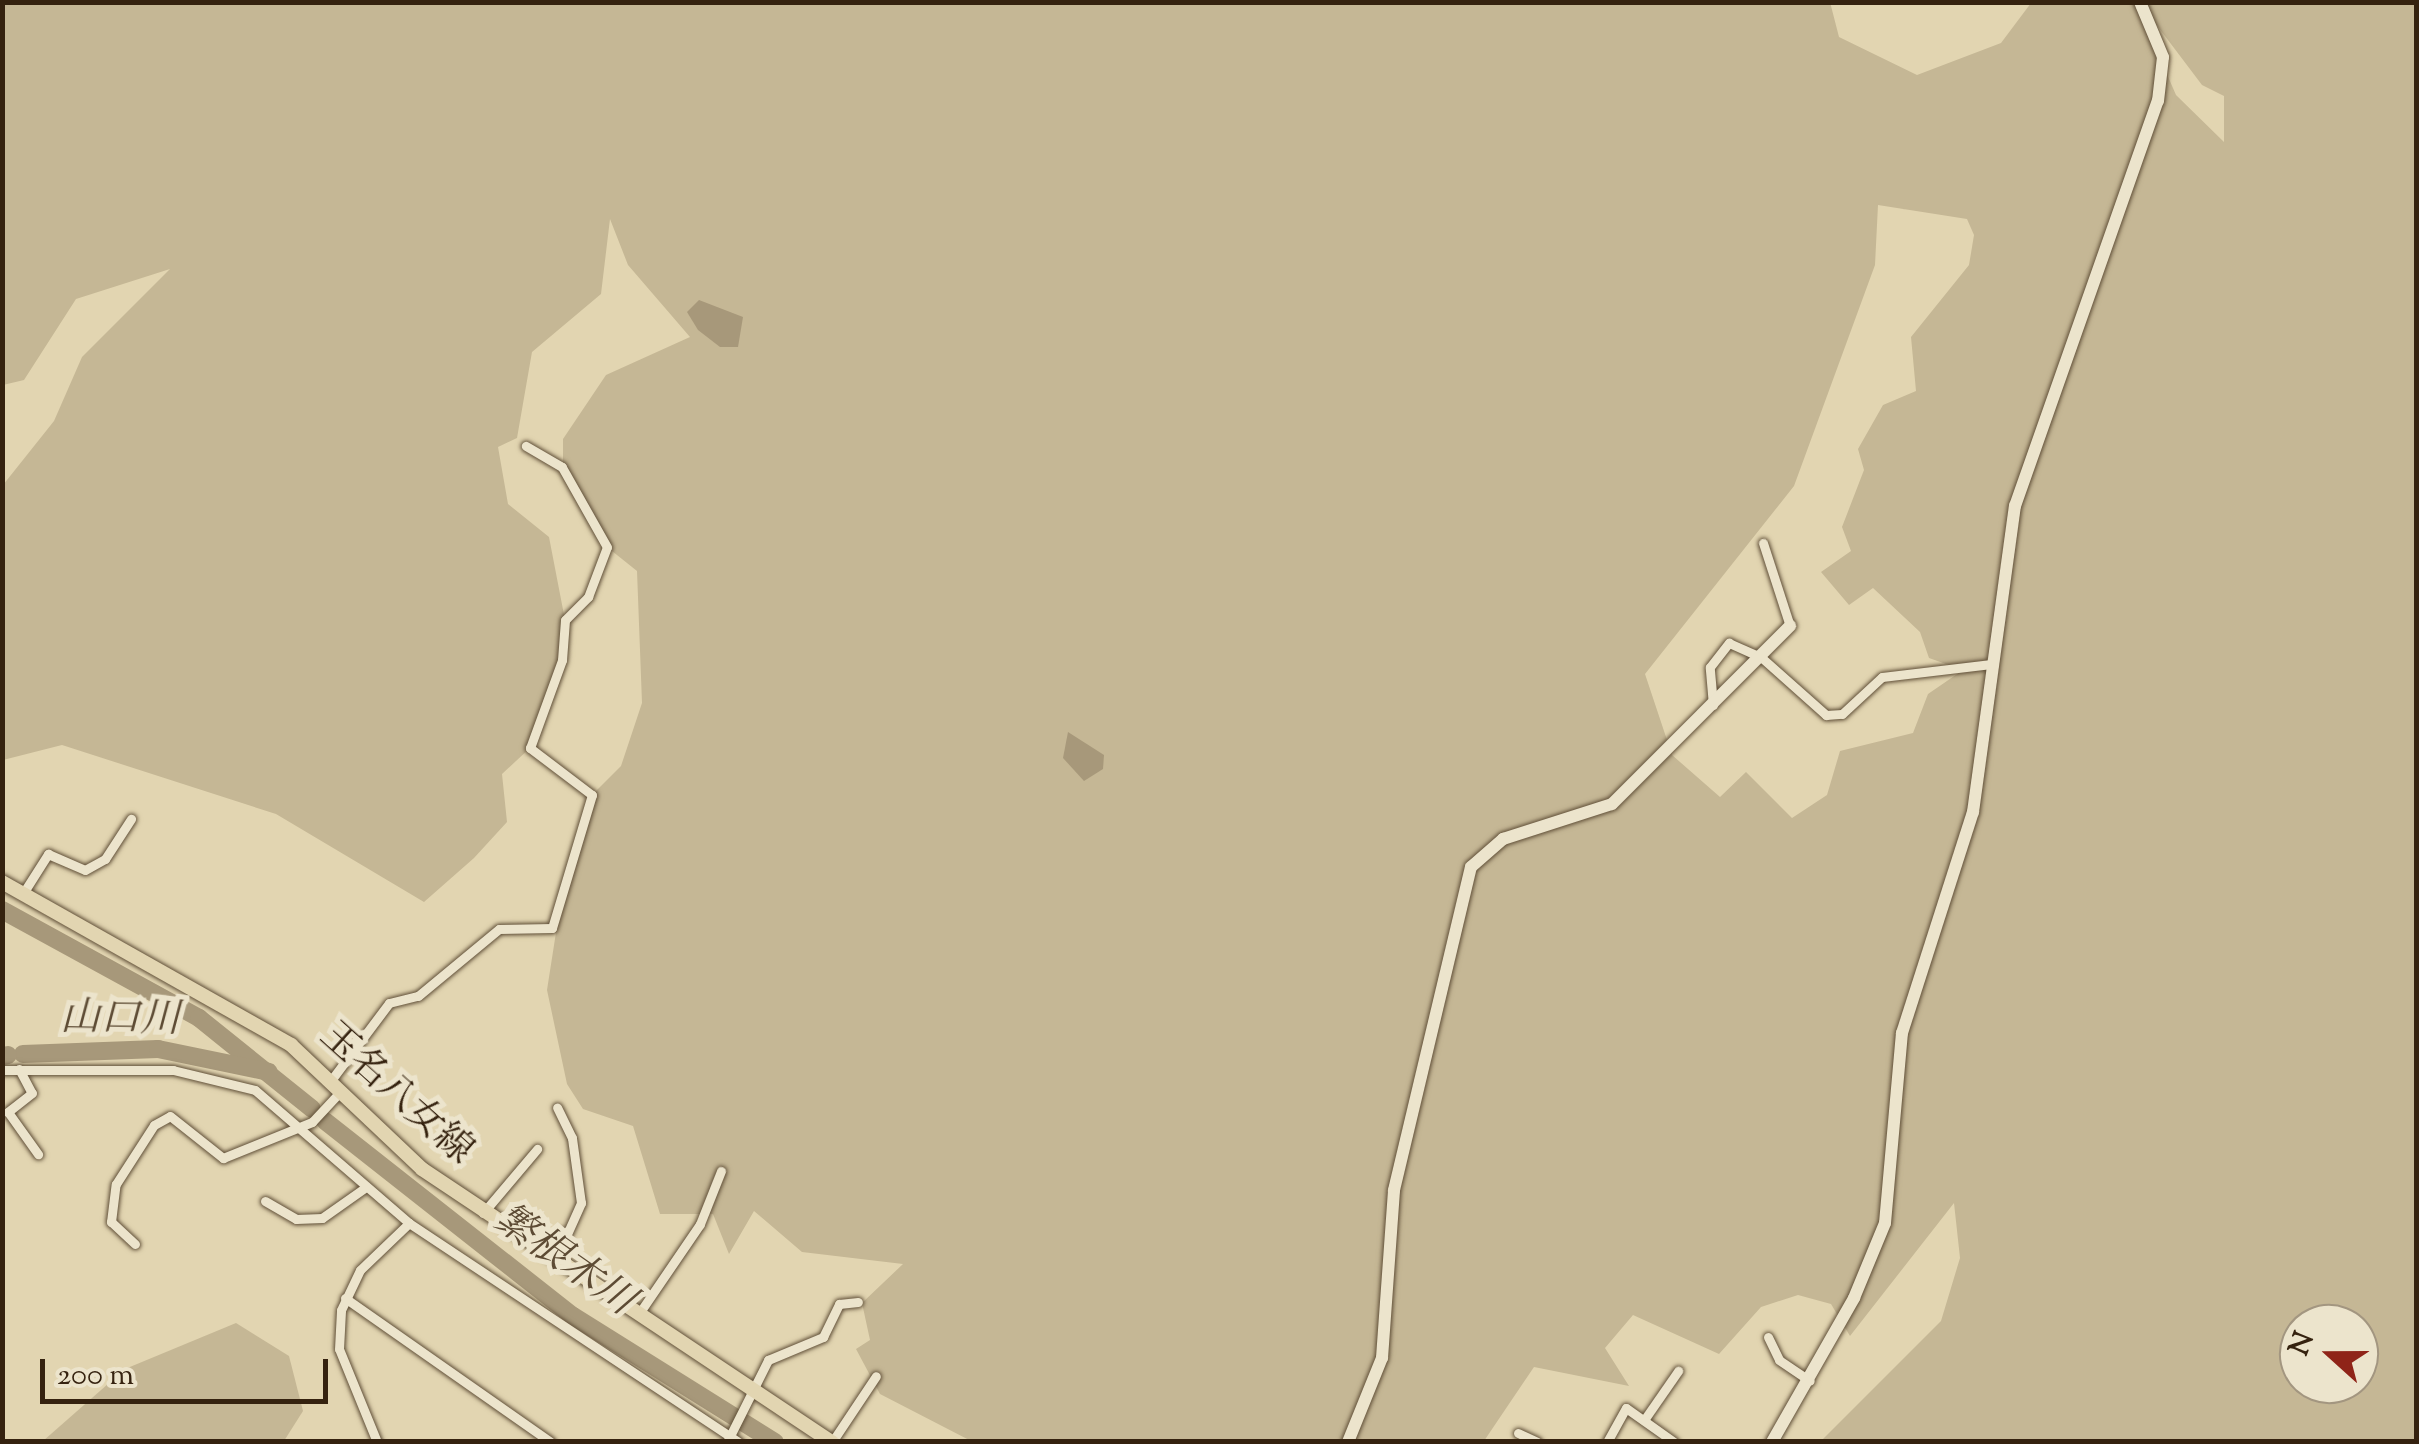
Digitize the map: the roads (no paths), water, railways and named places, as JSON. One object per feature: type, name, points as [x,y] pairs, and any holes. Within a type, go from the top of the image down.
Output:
[{"type":"main road","name":"玉名八女線","points":[[2,882],[291,1046],[334,1088],[483,1213],[637,1317],[760,1391],[832,1442]]},
{"type":"street","points":[[1772,1442],[1810,1382],[1884,1222],[1902,1034],[1973,812],[1991,664],[2025,465],[2158,101],[2162,57],[2140,2]]},
{"type":"street","points":[[134,1244],[111,1222],[116,1184],[154,1125],[170,1116],[223,1158],[298,1129],[334,1088],[389,1003],[418,996],[499,929],[552,928],[592,794],[530,748],[562,660],[565,620],[588,597],[607,547],[562,466],[526,446]]},
{"type":"street","points":[[1348,1442],[1382,1358],[1394,1190],[1471,867],[1503,839],[1612,804],[1762,658],[1790,626],[1763,544]]},
{"type":"street","points":[[1713,708],[1710,667],[1728,642],[1762,658],[1826,715],[1842,714],[1882,677],[1991,664]]},
{"type":"street","points":[[22,895],[48,854],[85,870],[105,859],[131,819]]},
{"type":"street","points":[[2,1070],[104,1066],[226,1080],[255,1090],[410,1223],[732,1440],[760,1391],[768,1360],[823,1337],[840,1304],[858,1302]]},
{"type":"street","points":[[19,1069],[32,1093],[5,1113],[38,1154]]},
{"type":"street","points":[[550,1260],[580,1203],[572,1138],[558,1107]]},
{"type":"street","points":[[483,1213],[537,1149]]},
{"type":"street","points":[[637,1317],[700,1224],[720,1170]]},
{"type":"street","points":[[265,1201],[296,1219],[322,1218],[366,1187]]},
{"type":"street","points":[[377,1442],[340,1350],[345,1298],[410,1223]]},
{"type":"street","points":[[550,1260],[562,1232]]},
{"type":"street","points":[[345,1298],[551,1442]]},
{"type":"street","points":[[1768,1337],[1779,1360],[1810,1382]]},
{"type":"street","points":[[1644,1420],[1678,1372]]},
{"type":"street","points":[[832,1442],[876,1376]]},
{"type":"street","points":[[1607,1442],[1620,1411],[1644,1420],[1674,1442]]},
{"type":"street","points":[[1518,1433],[1537,1442]]},
{"type":"waterway","name":"繁根木川","points":[[2,910],[199,1018],[312,1109]]},
{"type":"waterway","name":"山口川","points":[[23,1054],[158,1049],[269,1072]]},
{"type":"waterway","name":"山口川","points":[[2,1056],[8,1055]]},
{"type":"waterway","name":"繁根木川","points":[[325,1121],[573,1316],[775,1442]]}]
